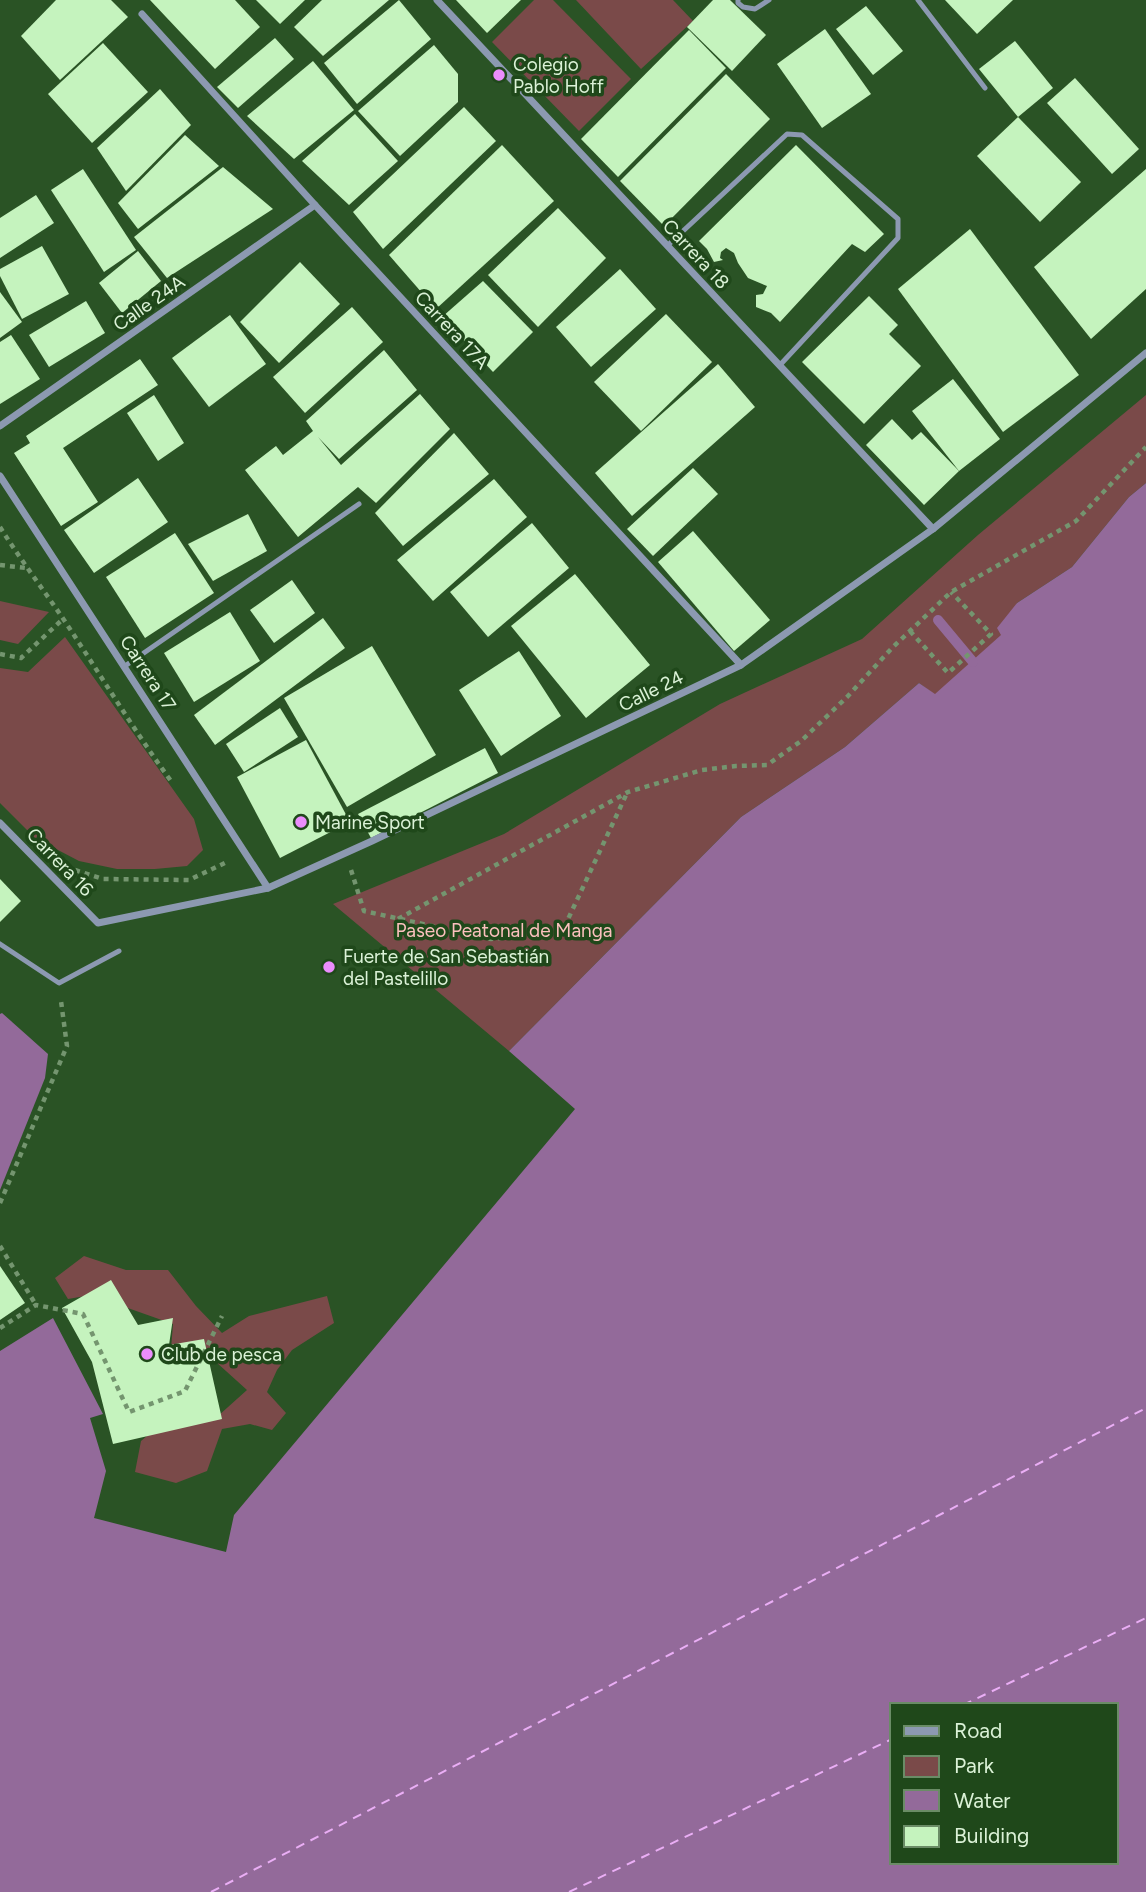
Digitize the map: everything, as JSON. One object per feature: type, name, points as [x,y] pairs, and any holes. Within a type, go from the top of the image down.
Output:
[{"type":"street","name":"Carrera 18","points":[[437,0],[933,528]]},
{"type":"street","name":"Carrera 17A","points":[[142,14],[740,665]]},
{"type":"street","name":"Calle 24A","points":[[0,426],[315,205]]},
{"type":"street","name":"Calle 24","points":[[99,923],[268,888],[740,665],[933,528],[1146,353]]},
{"type":"street","name":"Carrera 17","points":[[0,475],[268,888]]},
{"type":"street","name":"Carrera 16","points":[[0,823],[99,923]]},
{"type":"lane","points":[[738,0],[743,7],[755,9],[769,0]]},
{"type":"lane","points":[[918,0],[985,89]]},
{"type":"lane","points":[[667,246],[787,134],[802,135],[898,219],[898,238],[780,365]]},
{"type":"lane","points":[[125,666],[359,504]]},
{"type":"lane","points":[[0,944],[59,983],[119,951]]},
{"type":"path","points":[[398,919],[628,792],[702,770],[768,765],[801,741],[951,592],[1076,521],[1146,447]]},
{"type":"path","points":[[0,527],[173,784]]},
{"type":"path","points":[[0,565],[26,568]]},
{"type":"path","points":[[910,631],[948,673],[991,634],[951,592]]},
{"type":"path","points":[[0,654],[21,658],[63,619]]},
{"type":"path","points":[[346,853],[364,911],[491,939],[562,932],[628,792]]},
{"type":"path","points":[[71,869],[103,879],[189,880],[230,861],[222,850]]},
{"type":"path","points":[[0,1203],[67,1046],[59,983]]},
{"type":"path","points":[[0,1246],[36,1305]]},
{"type":"path","points":[[0,1328],[36,1305],[83,1314],[130,1412],[185,1391],[222,1316]]},
{"type":"green space","points":[[534,0],[553,0],[631,79],[579,131],[492,42]]},
{"type":"green space","points":[[576,0],[673,0],[693,21],[641,69]]},
{"type":"green space","name":"Paseo Peatonal de Manga","points":[[1146,395],[1146,483],[1129,497],[1072,567],[1017,603],[1002,635],[935,695],[919,683],[845,747],[741,817],[509,1051],[333,904],[504,834],[720,704],[862,639],[978,535]]},
{"type":"green space","points":[[0,601],[49,612],[18,644],[0,640]]},
{"type":"green space","points":[[65,637],[194,819],[203,850],[187,866],[117,869],[79,861],[35,838],[0,803],[0,668],[28,672]]},
{"type":"green space","points":[[84,1256],[126,1270],[168,1270],[196,1306],[222,1333],[249,1316],[327,1296],[334,1323],[292,1350],[277,1370],[267,1392],[286,1413],[272,1430],[250,1424],[222,1429],[207,1471],[176,1483],[135,1472],[141,1441],[168,1418],[218,1416],[247,1390],[216,1362],[171,1349],[173,1324],[91,1295],[68,1299],[55,1278]]},
{"type":"water","points":[[1146,483],[1146,1892],[0,1892],[0,1351],[53,1318],[103,1414],[90,1418],[106,1471],[94,1518],[226,1552],[234,1515],[575,1109],[509,1051],[741,817],[845,747],[919,683],[935,694],[1001,635],[997,628],[1017,603],[1072,567],[1129,497]]},
{"type":"water","points":[[0,1014],[48,1054],[45,1078],[0,1190]]},
{"type":"building","points":[[56,0],[111,0],[128,17],[60,80],[21,36]]},
{"type":"building","points":[[150,0],[235,0],[260,27],[215,69]]},
{"type":"building","points":[[256,0],[305,0],[280,24]]},
{"type":"building","points":[[322,0],[389,0],[323,56],[294,27]]},
{"type":"building","points":[[399,0],[431,39],[357,104],[324,63]]},
{"type":"building","points":[[456,0],[521,0],[487,33]]},
{"type":"building","points":[[713,0],[730,0],[766,35],[732,71],[687,27]]},
{"type":"building","points":[[945,0],[1013,0],[977,34]]},
{"type":"building","points":[[866,6],[903,51],[873,75],[836,29]]},
{"type":"building","points":[[825,29],[871,94],[822,128],[777,64]]},
{"type":"building","points":[[689,30],[726,68],[618,177],[581,139]]},
{"type":"building","points":[[275,38],[294,59],[238,108],[217,87]]},
{"type":"building","points":[[1015,41],[1053,88],[1018,117],[979,69]]},
{"type":"building","points":[[103,43],[148,92],[92,143],[48,94]]},
{"type":"building","points":[[434,45],[458,74],[458,102],[400,156],[358,111]]},
{"type":"building","points":[[313,61],[354,110],[294,159],[247,116]]},
{"type":"building","points":[[726,74],[770,119],[664,226],[620,181]]},
{"type":"building","points":[[1075,78],[1139,149],[1112,174],[1047,103]]},
{"type":"building","points":[[160,89],[191,125],[126,191],[97,148]]},
{"type":"building","points":[[464,107],[496,141],[383,249],[353,212]]},
{"type":"building","points":[[355,114],[398,161],[349,205],[302,161]]},
{"type":"building","points":[[1018,117],[1081,182],[1040,222],[977,156]]},
{"type":"building","points":[[185,135],[219,166],[138,229],[118,203]]},
{"type":"building","points":[[502,145],[554,201],[436,309],[389,255]]},
{"type":"building","points":[[796,145],[884,234],[865,252],[852,244],[780,322],[771,313],[756,307],[756,295],[763,294],[767,286],[748,278],[734,253],[726,248],[721,252],[720,258],[723,260],[714,262],[699,241]]},
{"type":"building","points":[[223,167],[273,209],[167,278],[134,237]]},
{"type":"building","points":[[83,169],[136,250],[104,272],[51,190]]},
{"type":"building","points":[[1146,169],[1146,289],[1091,339],[1034,267]]},
{"type":"building","points":[[36,195],[54,223],[0,258],[0,218]]},
{"type":"building","points":[[558,208],[606,258],[538,327],[488,275]]},
{"type":"building","points":[[970,229],[1079,375],[1003,432],[898,289]]},
{"type":"building","points":[[42,246],[69,294],[22,319],[0,276],[0,269]]},
{"type":"building","points":[[138,251],[161,281],[122,313],[99,283]]},
{"type":"building","points":[[300,262],[340,304],[279,363],[240,322]]},
{"type":"building","points":[[620,269],[656,309],[591,367],[556,327]]},
{"type":"building","points":[[483,281],[533,332],[493,372],[442,317]]},
{"type":"building","points":[[0,292],[22,322],[0,338]]},
{"type":"building","points":[[869,296],[898,325],[889,334],[921,366],[864,424],[802,362]]},
{"type":"building","points":[[86,301],[105,333],[49,367],[29,335]]},
{"type":"building","points":[[352,307],[383,342],[305,413],[273,377]]},
{"type":"building","points":[[666,314],[712,362],[641,431],[594,382]]},
{"type":"building","points":[[230,315],[266,364],[209,407],[172,358]]},
{"type":"building","points":[[11,335],[40,379],[0,404],[0,342]]},
{"type":"building","points":[[384,350],[417,390],[339,459],[318,437],[341,465],[420,394],[450,429],[376,503],[358,487],[298,537],[245,470],[276,446],[283,455],[313,431],[306,421]]},
{"type":"building","points":[[140,359],[158,385],[63,448],[98,502],[61,526],[14,453],[30,443],[26,436]]},
{"type":"building","points":[[718,364],[755,407],[632,516],[595,473]]},
{"type":"building","points":[[953,379],[1000,439],[959,471],[912,411]]},
{"type":"building","points":[[154,395],[184,443],[158,461],[127,413]]},
{"type":"building","points":[[892,419],[912,440],[921,432],[959,471],[924,505],[866,445]]},
{"type":"building","points":[[454,433],[489,474],[403,546],[375,513]]},
{"type":"building","points":[[693,468],[718,494],[653,556],[627,529]]},
{"type":"building","points":[[138,478],[168,522],[94,573],[64,530]]},
{"type":"building","points":[[494,479],[527,517],[433,601],[397,560]]},
{"type":"building","points":[[248,514],[267,551],[213,581],[188,544]]},
{"type":"building","points":[[532,523],[569,568],[488,637],[450,592]]},
{"type":"building","points":[[693,531],[770,620],[734,651],[658,562]]},
{"type":"building","points":[[175,533],[214,593],[145,638],[106,577]]},
{"type":"building","points":[[575,574],[650,665],[586,718],[511,626]]},
{"type":"building","points":[[292,580],[315,613],[274,643],[250,610]]},
{"type":"building","points":[[230,612],[260,661],[194,702],[164,653]]},
{"type":"building","points":[[323,618],[345,648],[215,745],[194,715]]},
{"type":"building","points":[[372,646],[436,755],[347,807],[284,698]]},
{"type":"building","points":[[519,651],[561,716],[501,756],[459,690]]},
{"type":"building","points":[[280,708],[298,737],[244,772],[226,744]]},
{"type":"building","points":[[306,740],[350,822],[280,858],[237,777]]},
{"type":"building","points":[[485,748],[498,773],[371,838],[358,814]]},
{"type":"building","points":[[0,879],[21,901],[0,922]]},
{"type":"building","points":[[0,1266],[25,1303],[0,1320]]},
{"type":"building","name":"Club de pesca","points":[[111,1280],[138,1325],[173,1318],[169,1345],[204,1339],[222,1419],[113,1444],[92,1362],[62,1308]]},
{"type":"waterway","points":[[938,620],[973,662]]},
{"type":"ferry route","points":[[211,1892],[1146,1408]]},
{"type":"ferry route","points":[[967,1703],[1146,1618]]},
{"type":"ferry route","points":[[569,1892],[890,1740]]},
{"type":"place","name":"Colegio Pablo Hoff","points":[[499,75]]},
{"type":"place","name":"Marine Sport","points":[[301,822]]},
{"type":"place","name":"Fuerte de San Sebastián del Pastelillo","points":[[329,967]]},
{"type":"place","name":"Club de pesca","points":[[147,1354]]}]
